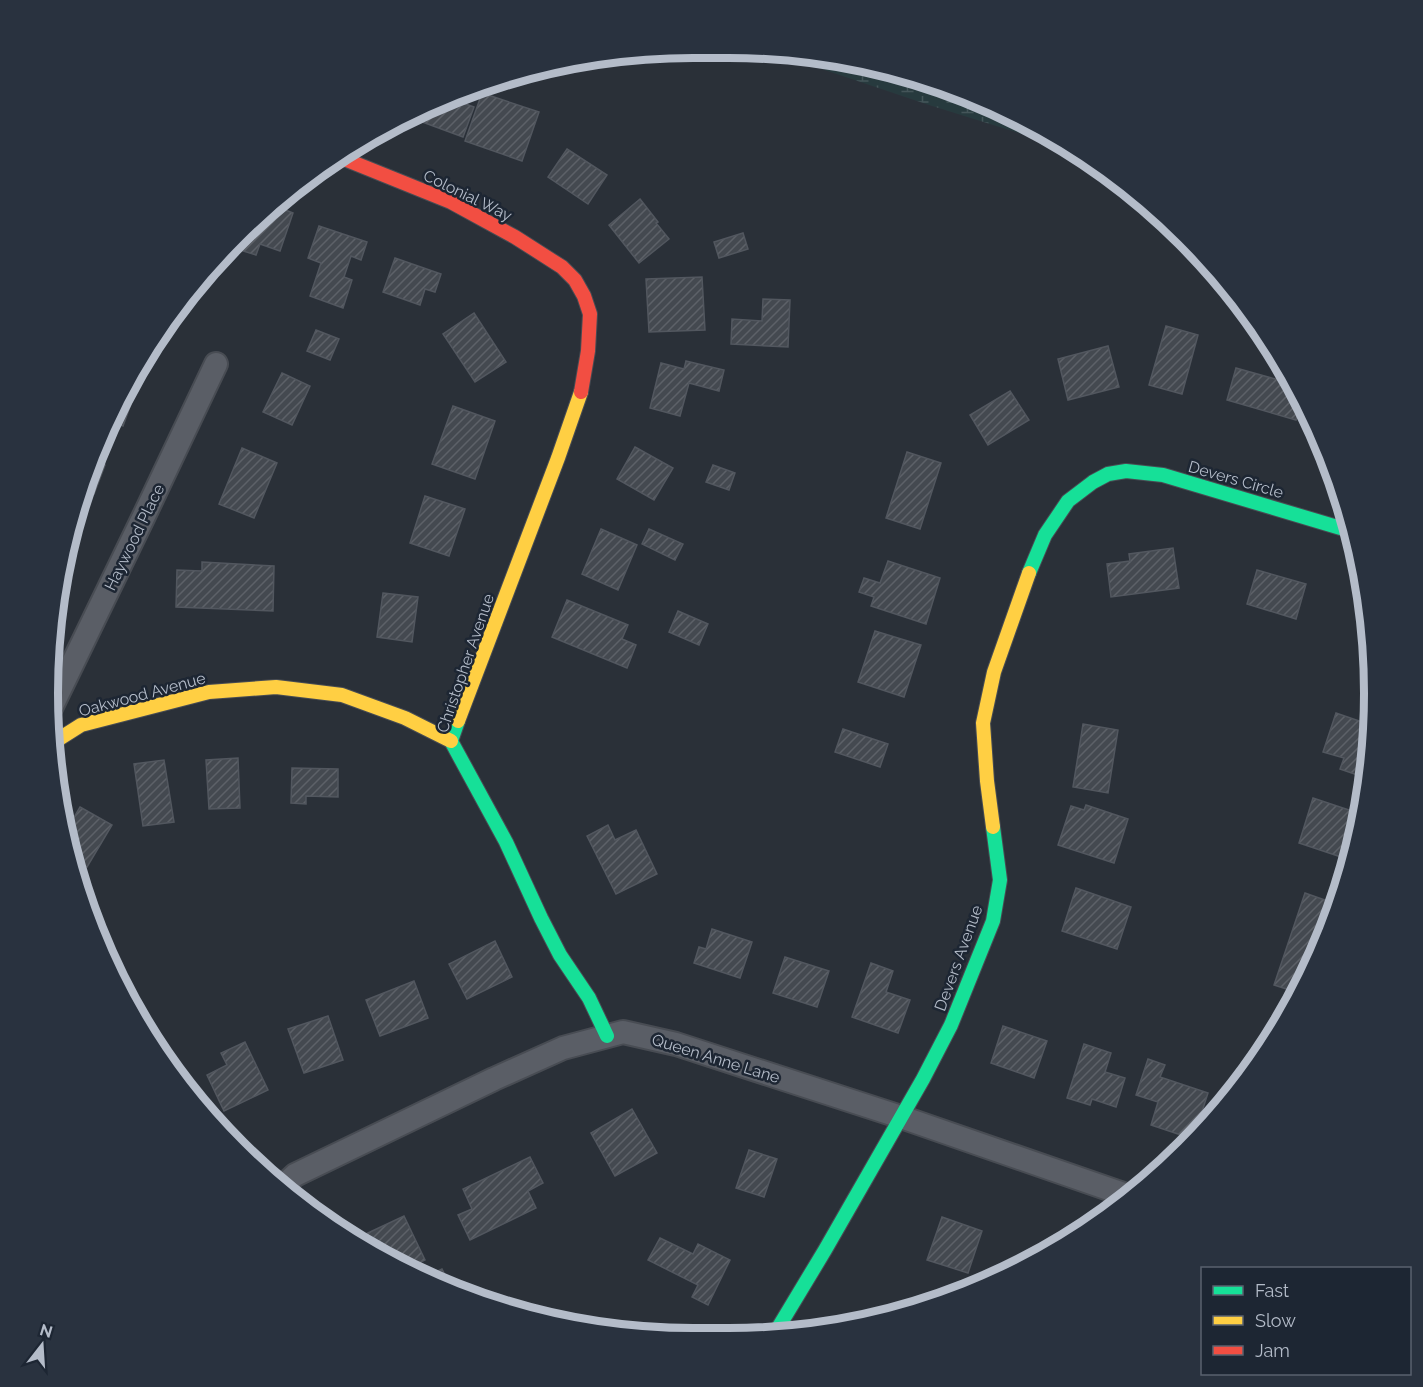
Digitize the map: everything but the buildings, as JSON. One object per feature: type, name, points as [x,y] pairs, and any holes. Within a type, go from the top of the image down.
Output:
[{"type":"street","name":"Colonial Way","points":[[349,161],[450,202],[515,237],[562,267],[575,280]]},
{"type":"street","name":"Christopher Avenue","points":[[575,280],[590,314],[588,351],[582,387],[558,458],[451,741],[506,842],[560,955],[589,998],[607,1036]]},
{"type":"street","name":"Haywood Place","points":[[58,693],[216,364]]},
{"type":"street","name":"Devers Circle","points":[[1108,474],[1126,471],[1163,475],[1343,529]]},
{"type":"street","name":"Devers Avenue","points":[[779,1326],[923,1079],[951,1025],[993,921],[1000,880],[987,781],[983,723],[994,672],[1027,578],[1045,535],[1068,501],[1108,474]]},
{"type":"street","name":"Oakwood Avenue","points":[[60,738],[81,725],[208,692],[276,687],[342,695],[405,718],[451,741]]},
{"type":"street","name":"Queen Anne Lane","points":[[288,1182],[295,1175],[563,1048],[622,1032],[676,1044],[901,1117],[1120,1193]]},
{"type":"green space","points":[[805,63],[894,80],[934,92],[973,107],[1038,139]]},
{"type":"traffic: fast","points":[[1029,573],[1045,535],[1068,501],[1108,474],[1126,471],[1163,475],[1343,529]]},
{"type":"traffic: fast","points":[[458,721],[451,741],[506,842],[560,955],[589,998],[607,1036]]},
{"type":"traffic: fast","points":[[779,1326],[923,1079],[951,1025],[993,921],[1000,880],[993,827]]},
{"type":"traffic: slow","points":[[458,721],[581,392]]},
{"type":"traffic: slow","points":[[993,827],[983,723],[994,672],[1029,573]]},
{"type":"traffic: slow","points":[[60,738],[81,725],[209,692],[276,687],[342,695],[405,718],[451,741]]},
{"type":"traffic: jam","points":[[349,161],[451,202],[515,237],[562,267],[575,280],[590,314],[588,351],[581,392]]}]
